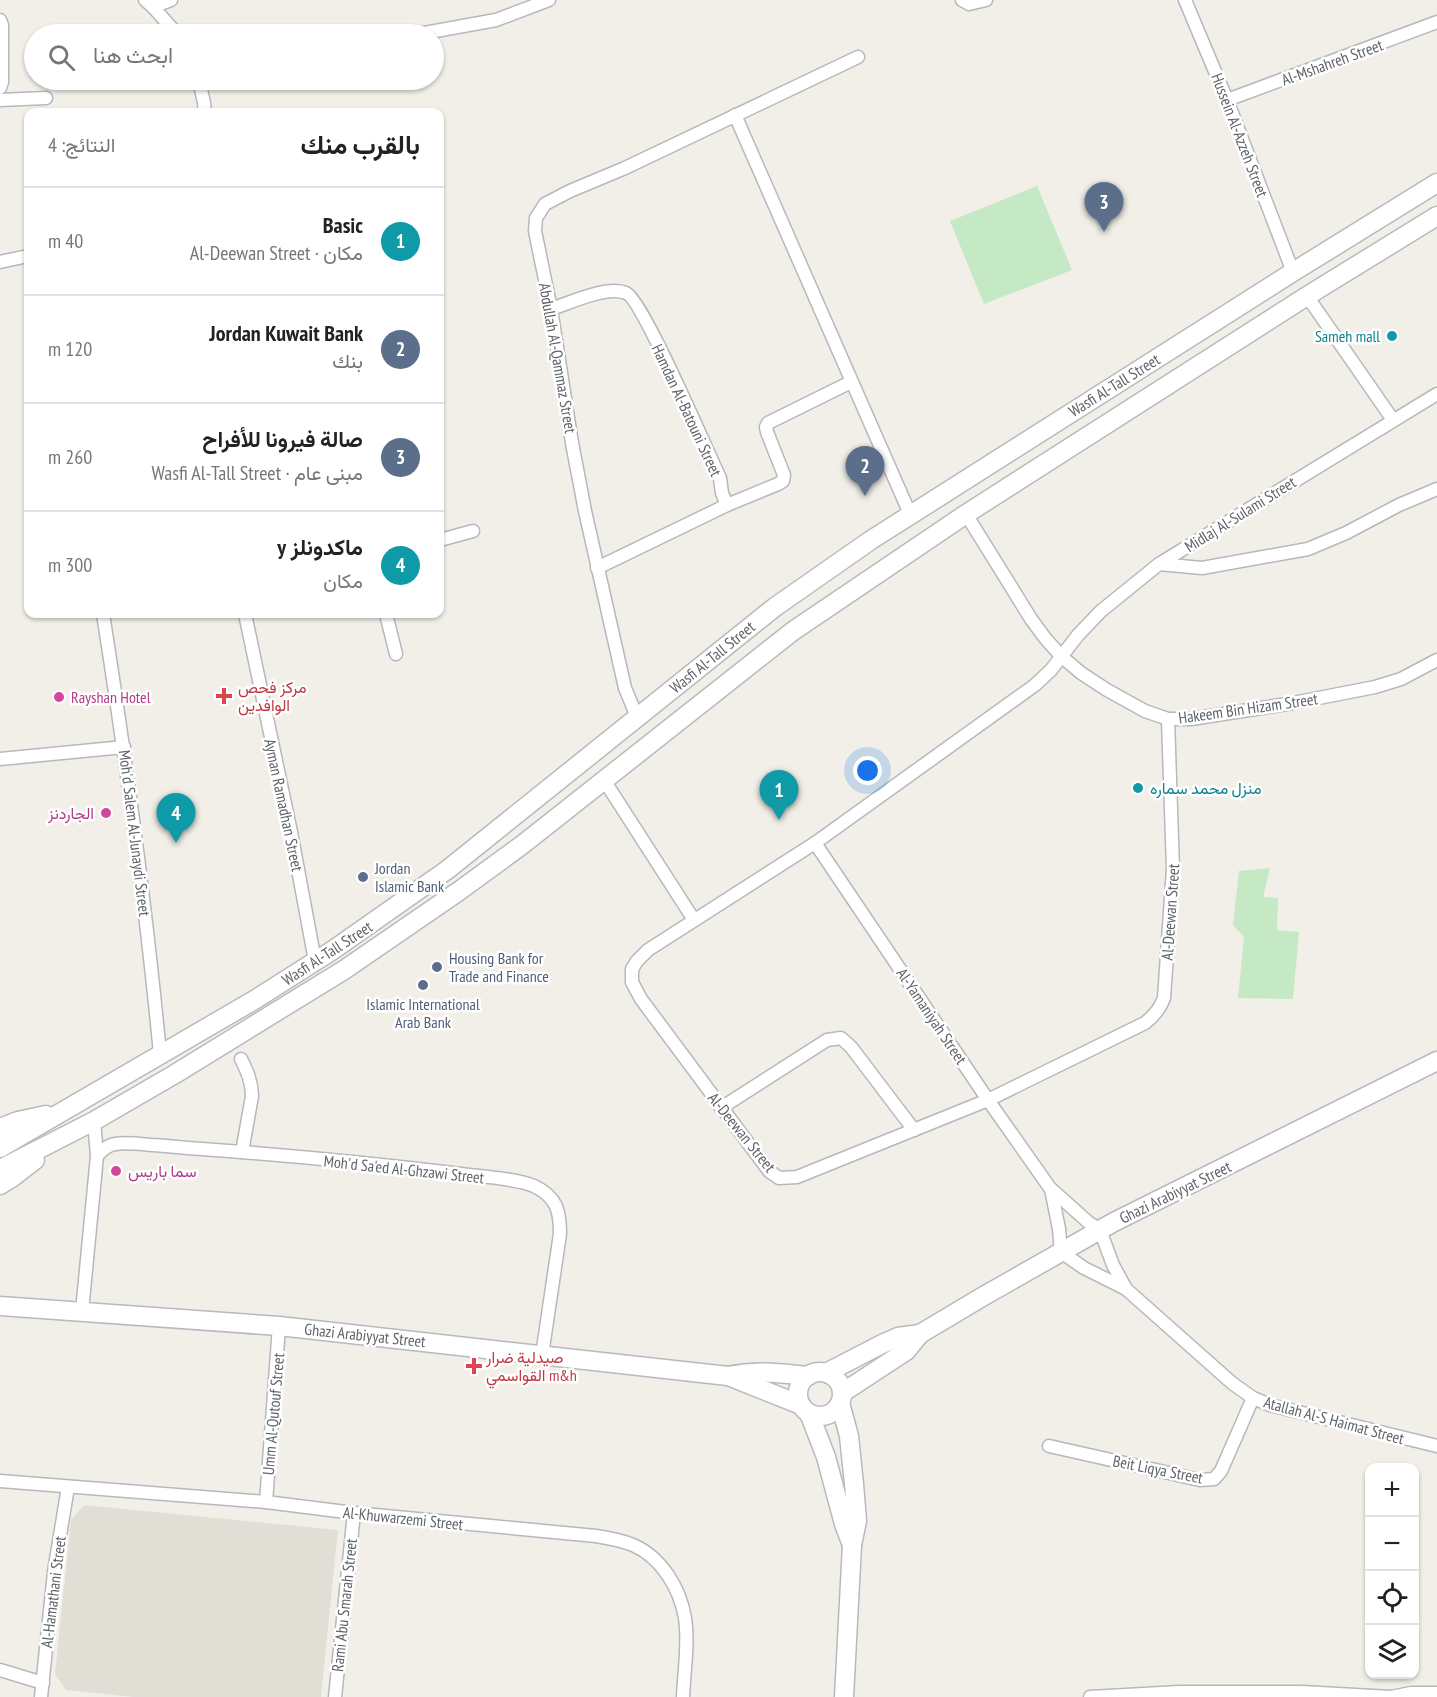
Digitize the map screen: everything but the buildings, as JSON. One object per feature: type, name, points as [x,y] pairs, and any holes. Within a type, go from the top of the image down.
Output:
[{"type":"main road","name":"Wasfi Al-Tall Street","points":[[0,1148],[256,999],[391,910],[447,870],[775,607],[910,514],[1437,183]]},
{"type":"main road","name":"Wasfi Al-Tall Street","points":[[0,1169],[94,1121],[344,970],[522,845],[793,631],[966,514],[1307,296],[1437,216]]},
{"type":"main road","name":"Ghazi Arabiyyat Street","points":[[841,1398],[906,1351],[920,1334],[981,1297],[1100,1230],[1437,1061]]},
{"type":"main road","points":[[0,1128],[18,1121],[60,1113]]},
{"type":"main road","points":[[0,1185],[63,1136]]},
{"type":"main road","name":"Ghazi Arabiyyat Street","points":[[0,1306],[279,1326],[728,1376],[766,1371],[808,1377]]},
{"type":"main road","name":"Ghazi Arabiyyat Street","points":[[826,1373],[898,1337],[920,1334]]},
{"type":"main road","points":[[844,1697],[852,1545],[857,1521],[854,1484],[840,1384],[826,1373],[816,1373],[802,1382],[799,1398],[826,1457],[852,1545]]},
{"type":"main road","name":"Ghazi Arabiyyat Street","points":[[728,1376],[805,1409]]},
{"type":"main road","points":[[805,1409],[816,1416],[830,1414],[836,1409],[841,1398]]},
{"type":"street","points":[[149,3],[171,0]]},
{"type":"street","points":[[444,29],[496,20],[549,0]]},
{"type":"street","points":[[962,0],[969,4],[986,0]]},
{"type":"street","name":"Hussein Al-Azzeh Street","points":[[1185,0],[1227,100],[1293,272]]},
{"type":"street","points":[[149,3],[168,24]]},
{"type":"street","points":[[0,20],[2,25],[2,82],[0,88]]},
{"type":"street","name":"Al-Mshahreh Street","points":[[1227,100],[1437,22]]},
{"type":"street","name":"Abdullah Al-Qammaz Street","points":[[637,717],[626,688],[597,568],[572,443],[551,309],[535,231],[536,218],[545,204],[570,191],[625,168],[858,57]]},
{"type":"street","points":[[201,90],[205,108]]},
{"type":"street","points":[[0,100],[46,98]]},
{"type":"street","points":[[735,115],[910,514]]},
{"type":"street","points":[[0,262],[24,257]]},
{"type":"street","name":"Hamdan Al-Batouni Street","points":[[551,309],[606,291],[630,294],[638,305],[720,478],[722,493],[727,505]]},
{"type":"street","points":[[1307,296],[1393,420]]},
{"type":"street","points":[[597,568],[727,505],[783,481],[784,475],[767,432],[768,423],[851,382]]},
{"type":"street","name":"Midlaj Al-Sulami Street","points":[[1061,656],[1101,611],[1159,564],[1437,394]]},
{"type":"street","points":[[1159,564],[1202,568],[1308,549],[1437,489]]},
{"type":"street","name":"Hakeem Bin Hizam Street","points":[[966,514],[1031,619],[1044,638],[1061,656],[1107,690],[1145,711],[1168,719],[1191,719],[1282,705],[1375,687],[1401,679],[1437,660]]},
{"type":"street","points":[[444,539],[473,531]]},
{"type":"street","name":"Moh'd Salem Al-Junaydi Street","points":[[104,618],[124,747],[151,959],[160,1054]]},
{"type":"street","name":"Ayman Ramadhan Street","points":[[246,618],[291,832],[315,961]]},
{"type":"street","points":[[387,618],[396,654]]},
{"type":"street","name":"Al-Deewan Street","points":[[1061,656],[1051,670],[1035,685],[815,843],[648,950],[632,969],[632,982],[641,999],[769,1171],[780,1178],[797,1177],[988,1100],[1145,1023],[1154,1016],[1164,998],[1173,869],[1168,719]]},
{"type":"street","points":[[0,759],[124,747]]},
{"type":"street","points":[[604,780],[694,920]]},
{"type":"street","name":"Al-Yamaniyah Street","points":[[815,843],[1050,1188],[1100,1230]]},
{"type":"street","points":[[721,1108],[827,1040],[841,1038],[851,1047],[914,1130]]},
{"type":"street","points":[[241,1059],[252,1087],[242,1152]]},
{"type":"street","points":[[82,1311],[97,1156],[94,1121]]},
{"type":"street","name":"Moh'd Sa'ed Al-Ghzawi Street","points":[[97,1156],[103,1149],[116,1144],[137,1144],[397,1166],[508,1180],[533,1186],[548,1195],[556,1204],[561,1234],[542,1355]]},
{"type":"street","name":"Al-Yamaniyah Street","points":[[1050,1188],[1059,1229],[1061,1252]]},
{"type":"street","name":"Atallah Al-S Haimat Street","points":[[1100,1230],[1113,1265],[1126,1289]]},
{"type":"street","name":"Atallah Al-S Haimat Street","points":[[1061,1252],[1084,1268],[1126,1289],[1232,1383],[1253,1398],[1270,1405],[1437,1446]]},
{"type":"street","name":"Umm Al-Qutouf Street","points":[[266,1502],[279,1326]]},
{"type":"street","name":"Beit Liqya Street","points":[[1049,1446],[1200,1480],[1214,1479],[1221,1471],[1253,1398]]},
{"type":"street","name":"Al-Khuwarzemi Street","points":[[0,1481],[266,1502],[354,1513],[596,1536],[635,1545],[660,1565],[670,1577],[679,1596],[685,1618],[683,1697]]},
{"type":"street","name":"Al-Hamathani Street","points":[[41,1697],[54,1572],[68,1487]]},
{"type":"street","name":"Rami Abu Smarah Street","points":[[335,1697],[354,1513]]},
{"type":"street","points":[[0,1670],[43,1683]]},
{"type":"street","points":[[1090,1697],[1179,1692],[1302,1692],[1391,1697],[1411,1693],[1437,1693]]},
{"type":"shaded area","points":[[84,1505],[338,1530],[321,1697],[134,1697],[66,1690],[55,1674],[71,1520]]},
{"type":"green space","points":[[1037,186],[1072,270],[984,304],[950,221]]},
{"type":"green space","points":[[1270,868],[1263,897],[1278,898],[1277,930],[1299,932],[1293,999],[1238,998],[1244,937],[1233,925],[1239,871]]},
{"type":"place","name":"صالة فيرونا للأفراح","points":[[1104,232]]},
{"type":"place","name":"Sameh mall","points":[[1392,336]]},
{"type":"place","name":"Jordan Kuwait Bank","points":[[865,496]]},
{"type":"place","name":"مركز فحص الوافدين","points":[[224,696]]},
{"type":"place","name":"Rayshan Hotel","points":[[59,697]]},
{"type":"place","name":"منزل محمد سماره","points":[[1138,788]]},
{"type":"place","name":"الجاردنز","points":[[106,813]]},
{"type":"place","name":"Basic","points":[[779,820]]},
{"type":"place","name":"ماكدونلز y","points":[[176,843]]},
{"type":"place","name":"Jordan Islamic Bank","points":[[363,877]]},
{"type":"place","name":"Housing Bank for Trade and Finance","points":[[437,967]]},
{"type":"place","name":"Islamic International Arab Bank","points":[[423,985]]},
{"type":"place","name":"سما باريس","points":[[116,1171]]},
{"type":"place","name":"صيدلية ضرار القواسمي m&h","points":[[474,1366]]}]
